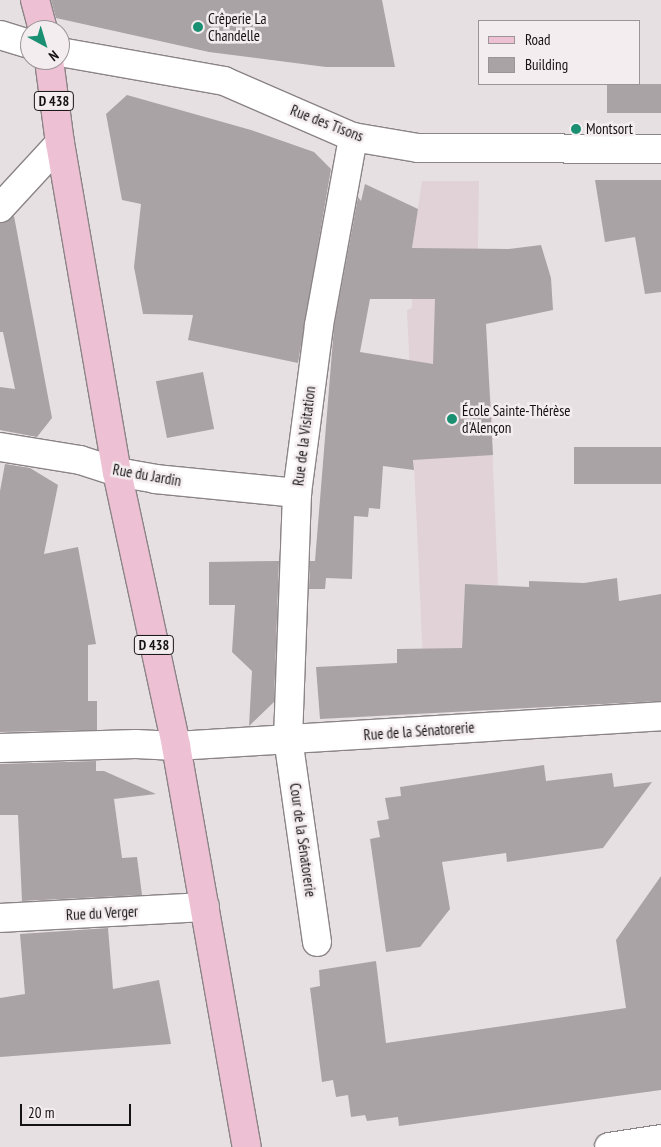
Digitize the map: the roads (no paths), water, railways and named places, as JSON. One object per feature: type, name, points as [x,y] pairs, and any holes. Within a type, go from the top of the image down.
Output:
[{"type":"main road","points":[[35,0],[40,20]]},
{"type":"main road","name":"D 438","points":[[50,70],[60,143],[117,472],[176,746],[247,1147]]},
{"type":"street","points":[[0,35],[20,41]]},
{"type":"street","name":"Rue des Tisons","points":[[70,54],[224,82],[354,137],[418,148],[661,149]]},
{"type":"street","name":"Rue de la Visitation","points":[[288,739],[297,493],[318,325],[354,137]]},
{"type":"street","points":[[0,208],[60,143]]},
{"type":"street","name":"Rue du Jardin","points":[[0,447],[80,460],[117,472],[297,493]]},
{"type":"street","name":"Rue de la Sénatorerie","points":[[0,748],[136,744],[176,746],[661,716]]},
{"type":"street","name":"Cour de la Sénatorerie","points":[[288,739],[317,942]]},
{"type":"street","name":"Rue du Verger","points":[[0,918],[205,908]]},
{"type":"street","points":[[609,1147],[661,1139]]},
{"type":"place","name":"Crêperie La Chandelle","points":[[198,27]]},
{"type":"place","name":"Montsort","points":[[576,129]]},
{"type":"place","name":"École Sainte-Thérèse d'Alençon","points":[[452,419]]}]
